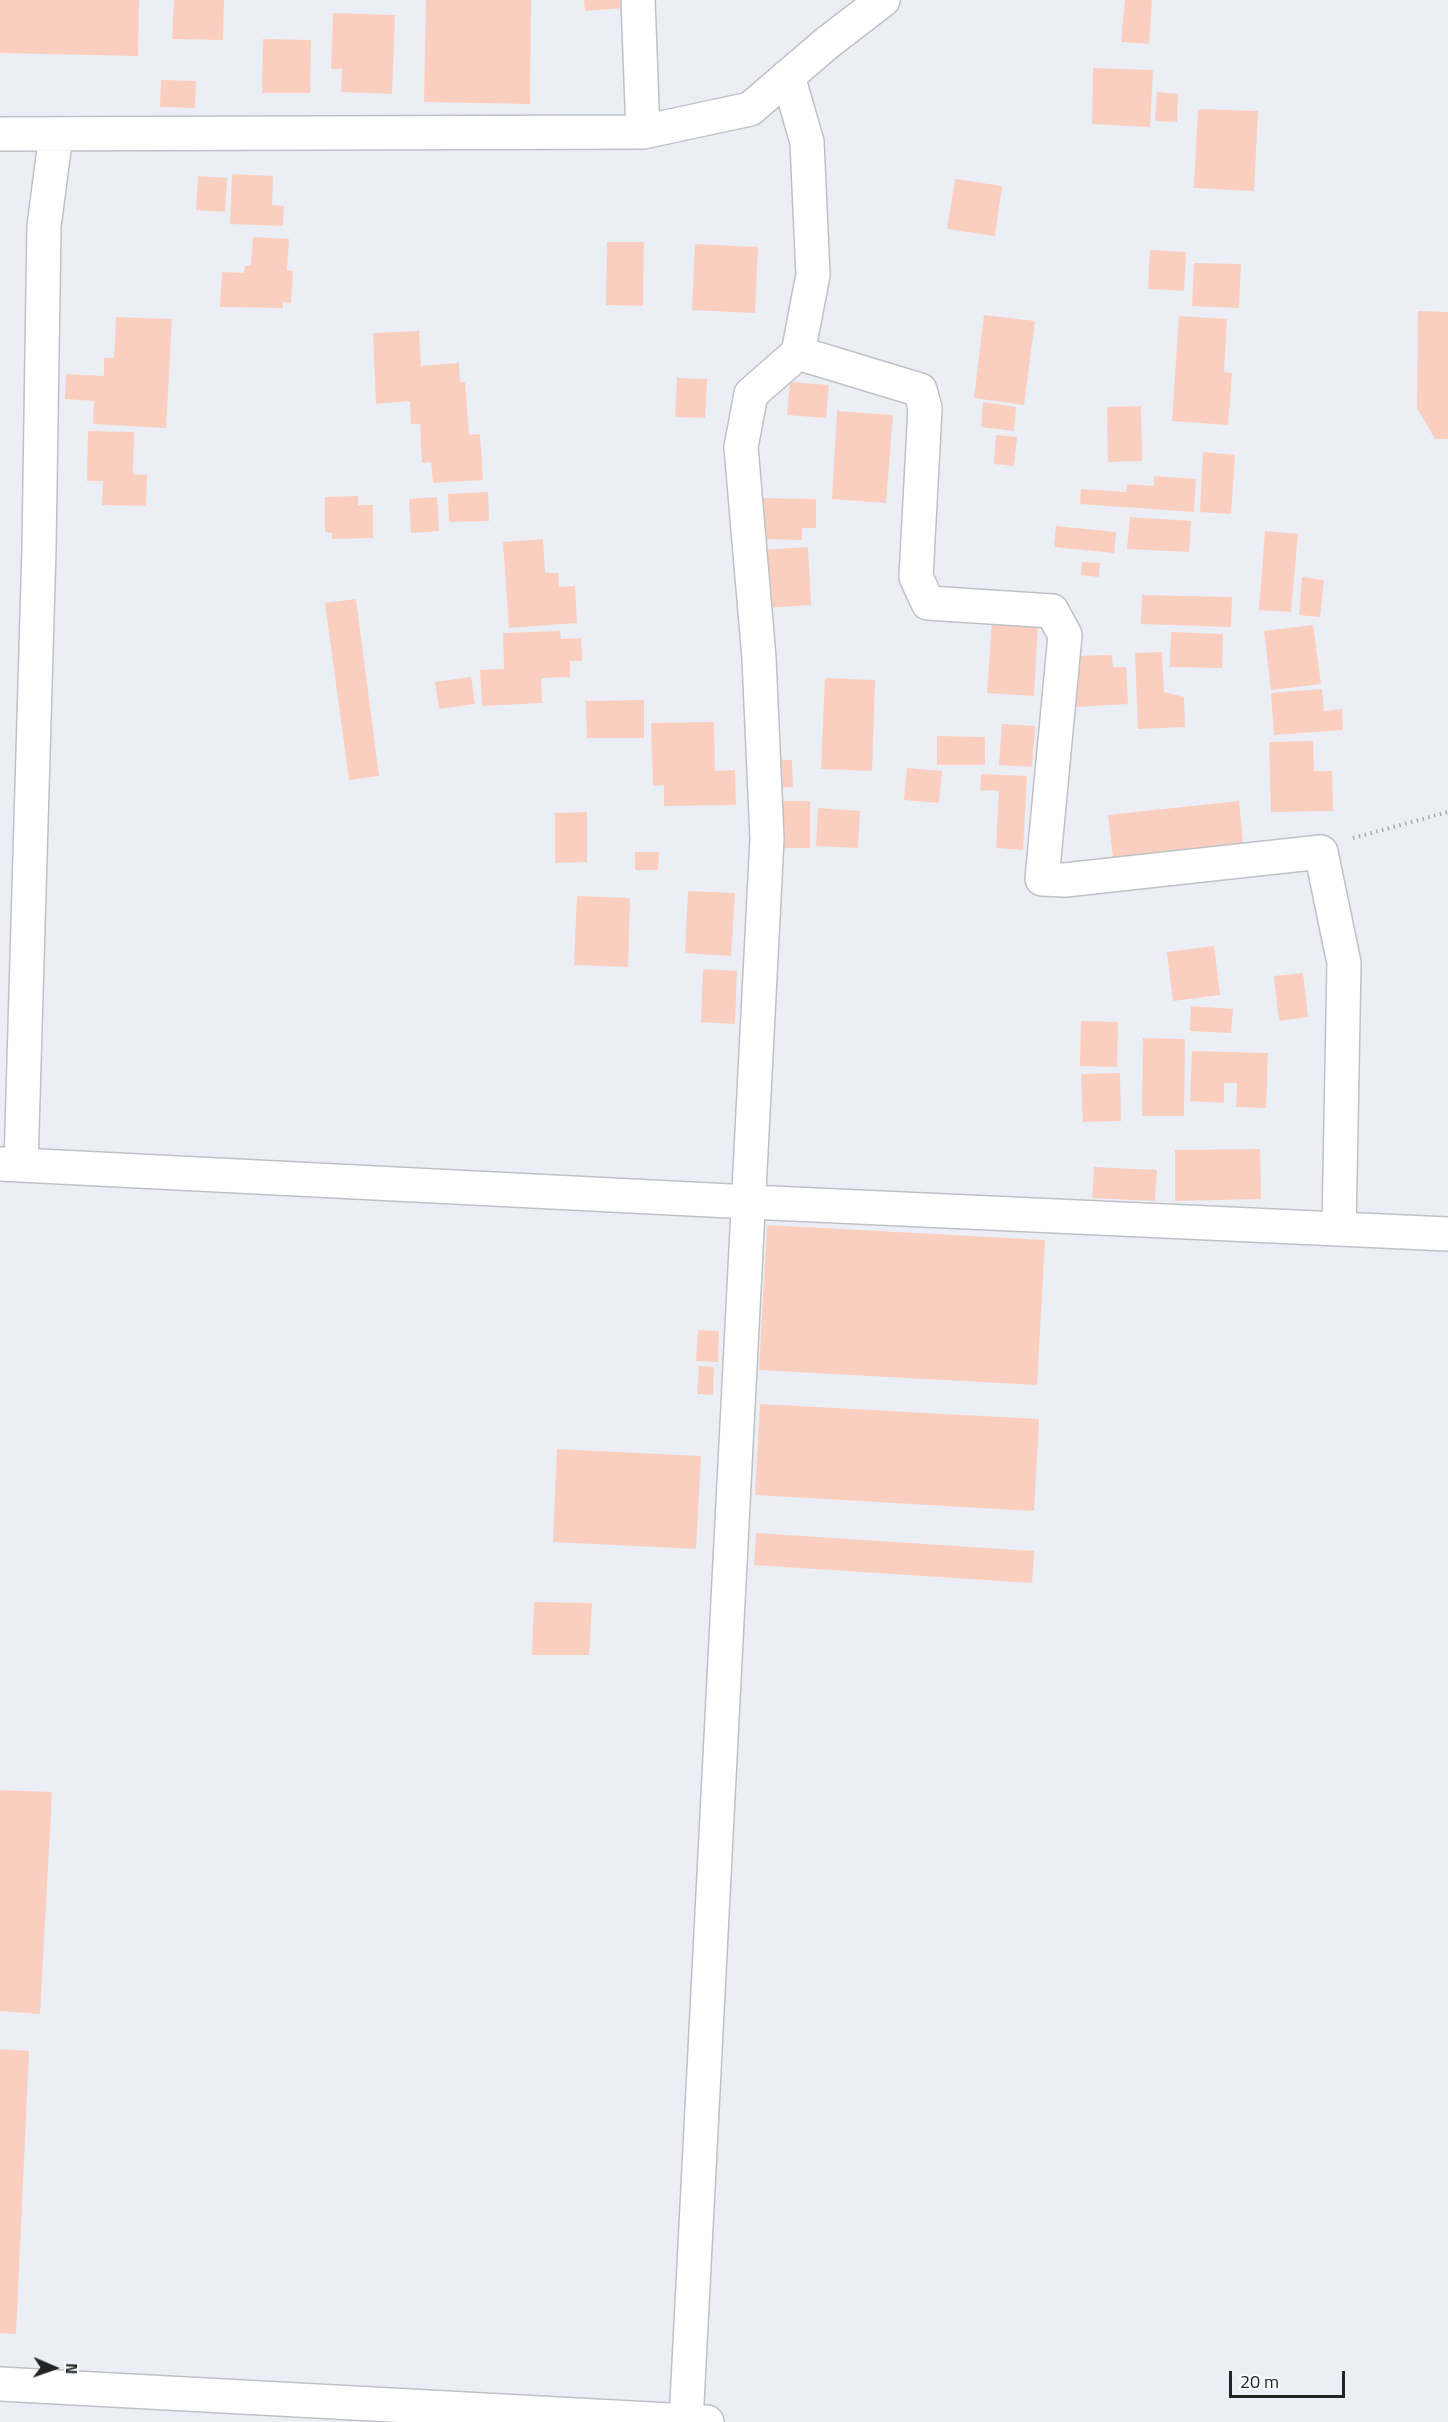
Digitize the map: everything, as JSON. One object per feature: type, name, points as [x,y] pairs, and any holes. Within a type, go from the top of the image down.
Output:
[{"type":"street","points":[[638,0],[643,132]]},
{"type":"street","points":[[0,134],[643,132],[750,109],[883,0]]},
{"type":"street","points":[[0,2384],[693,2422],[767,839],[759,658],[741,447],[751,394],[798,353],[813,275],[807,142],[788,76]]},
{"type":"street","points":[[56,134],[44,226],[39,548],[11,1165],[1448,1234]]},
{"type":"street","points":[[798,353],[920,390],[925,408],[916,577],[928,603],[1052,611],[1065,635],[1042,879],[1065,880],[1321,852],[1344,963],[1339,1229]]},
{"type":"path","points":[[1321,852],[1336,843],[1448,812]]},
{"type":"building","points":[[0,0],[139,0],[138,56],[0,53]]},
{"type":"building","points":[[174,0],[224,0],[223,40],[172,39]]},
{"type":"building","points":[[426,0],[531,0],[530,104],[424,102]]},
{"type":"building","points":[[584,0],[623,0],[624,8],[585,11]]},
{"type":"building","points":[[1125,0],[1152,0],[1149,44],[1121,42]]},
{"type":"building","points":[[333,13],[395,15],[392,94],[341,92],[342,69],[331,69]]},
{"type":"building","points":[[263,39],[311,40],[310,93],[262,93]]},
{"type":"building","points":[[1093,68],[1153,70],[1150,127],[1092,124]]},
{"type":"building","points":[[161,80],[196,81],[195,108],[160,107]]},
{"type":"building","points":[[1157,92],[1178,94],[1177,122],[1155,121]]},
{"type":"building","points":[[1198,109],[1258,111],[1254,191],[1194,188]]},
{"type":"building","points":[[232,174],[273,176],[272,205],[284,206],[283,226],[230,224]]},
{"type":"building","points":[[198,176],[227,178],[225,212],[196,210]]},
{"type":"building","points":[[955,179],[1002,186],[995,236],[947,229]]},
{"type":"building","points":[[253,237],[289,239],[287,270],[293,271],[291,303],[283,302],[283,308],[220,307],[222,272],[244,273],[245,266],[251,266]]},
{"type":"building","points":[[607,242],[644,242],[643,306],[606,305]]},
{"type":"building","points":[[695,244],[758,247],[755,313],[692,310]]},
{"type":"building","points":[[1150,250],[1186,252],[1184,291],[1148,289]]},
{"type":"building","points":[[1194,263],[1241,264],[1239,308],[1192,306]]},
{"type":"building","points":[[1418,311],[1448,312],[1448,439],[1435,439],[1417,408]]},
{"type":"building","points":[[984,315],[1035,321],[1024,405],[974,398]]},
{"type":"building","points":[[1179,316],[1227,319],[1224,372],[1232,373],[1228,425],[1172,421]]},
{"type":"building","points":[[116,317],[172,319],[166,428],[93,424],[94,401],[65,399],[66,374],[104,376],[104,358],[114,358]]},
{"type":"building","points":[[419,331],[421,366],[459,363],[460,382],[465,382],[469,435],[480,434],[483,480],[433,483],[431,462],[422,463],[420,424],[411,424],[410,401],[376,404],[373,333]]},
{"type":"building","points":[[677,378],[707,379],[705,418],[675,417]]},
{"type":"building","points":[[790,382],[829,385],[826,418],[787,415]]},
{"type":"building","points":[[983,402],[1016,407],[1014,431],[981,427]]},
{"type":"building","points":[[1141,406],[1142,461],[1108,462],[1107,407]]},
{"type":"building","points":[[837,411],[893,415],[886,503],[832,499]]},
{"type":"building","points":[[88,431],[134,432],[133,474],[147,475],[146,506],[102,505],[103,481],[87,481]]},
{"type":"building","points":[[996,435],[1017,437],[1014,466],[994,464]]},
{"type":"building","points":[[1203,452],[1235,455],[1231,514],[1200,512]]},
{"type":"building","points":[[1154,476],[1196,479],[1194,512],[1080,504],[1081,489],[1126,492],[1127,484],[1154,486]]},
{"type":"building","points":[[488,492],[489,521],[449,522],[448,494]]},
{"type":"building","points":[[358,496],[358,505],[373,505],[373,538],[332,539],[332,533],[325,532],[325,497]]},
{"type":"building","points":[[437,497],[439,531],[411,533],[409,499]]},
{"type":"building","points":[[760,498],[816,499],[816,528],[802,528],[802,540],[759,539]]},
{"type":"building","points":[[1130,517],[1191,521],[1189,552],[1127,549]]},
{"type":"building","points":[[1056,526],[1116,532],[1114,553],[1054,547]]},
{"type":"building","points":[[1265,531],[1298,534],[1291,612],[1259,610]]},
{"type":"building","points":[[543,539],[545,573],[558,573],[559,587],[575,586],[577,623],[509,628],[503,542]]},
{"type":"building","points":[[808,547],[811,605],[765,608],[762,550]]},
{"type":"building","points":[[1082,562],[1100,563],[1099,577],[1081,575]]},
{"type":"building","points":[[1302,577],[1324,580],[1320,617],[1299,615]]},
{"type":"building","points":[[1142,595],[1232,597],[1231,627],[1141,624]]},
{"type":"building","points":[[356,599],[379,776],[349,780],[325,603]]},
{"type":"building","points":[[992,620],[1038,624],[1034,696],[987,693]]},
{"type":"building","points":[[1313,625],[1321,684],[1271,690],[1264,631]]},
{"type":"building","points":[[560,631],[561,639],[581,638],[582,661],[570,661],[570,677],[541,678],[542,703],[482,706],[480,670],[504,669],[503,633]]},
{"type":"building","points":[[1171,632],[1223,634],[1222,668],[1170,667]]},
{"type":"building","points":[[1162,652],[1164,692],[1184,697],[1185,727],[1138,729],[1135,653]]},
{"type":"building","points":[[1112,655],[1113,667],[1126,667],[1128,704],[1075,707],[1072,656]]},
{"type":"building","points":[[471,677],[475,704],[439,709],[435,682]]},
{"type":"building","points":[[825,678],[875,680],[872,771],[821,769]]},
{"type":"building","points":[[1322,689],[1324,711],[1342,709],[1343,730],[1274,735],[1271,693]]},
{"type":"building","points":[[644,700],[644,738],[587,738],[586,701]]},
{"type":"building","points":[[714,722],[715,771],[735,770],[736,805],[664,806],[664,785],[653,786],[651,723]]},
{"type":"building","points":[[1002,724],[1035,726],[1032,767],[999,765]]},
{"type":"building","points":[[937,736],[985,737],[985,765],[937,765]]},
{"type":"building","points":[[1313,741],[1314,771],[1332,771],[1333,811],[1271,812],[1269,742]]},
{"type":"building","points":[[778,760],[792,760],[793,787],[779,788]]},
{"type":"building","points":[[907,768],[942,771],[939,803],[904,800]]},
{"type":"building","points":[[981,774],[1027,776],[1023,850],[996,848],[999,791],[980,790]]},
{"type":"building","points":[[780,801],[810,801],[810,848],[779,848]]},
{"type":"building","points":[[1239,801],[1243,843],[1113,857],[1108,815]]},
{"type":"building","points":[[818,808],[860,811],[858,848],[816,846]]},
{"type":"building","points":[[587,812],[587,862],[555,863],[555,813]]},
{"type":"building","points":[[635,852],[659,852],[658,870],[635,870]]},
{"type":"building","points":[[688,891],[735,893],[731,956],[685,953]]},
{"type":"building","points":[[577,896],[630,898],[628,967],[574,965]]},
{"type":"building","points":[[1214,946],[1220,995],[1173,1001],[1167,952]]},
{"type":"building","points":[[703,969],[737,971],[735,1024],[701,1022]]},
{"type":"building","points":[[1303,973],[1308,1017],[1279,1021],[1274,976]]},
{"type":"building","points":[[1191,1006],[1233,1009],[1231,1033],[1190,1031]]},
{"type":"building","points":[[1081,1021],[1118,1022],[1117,1067],[1080,1066]]},
{"type":"building","points":[[1143,1038],[1185,1039],[1184,1116],[1142,1116]]},
{"type":"building","points":[[1192,1051],[1268,1053],[1266,1108],[1236,1107],[1237,1083],[1224,1083],[1224,1103],[1190,1101]]},
{"type":"building","points":[[1120,1073],[1121,1121],[1083,1122],[1081,1074]]},
{"type":"building","points":[[1260,1149],[1261,1199],[1175,1201],[1175,1150]]},
{"type":"building","points":[[1094,1167],[1157,1170],[1155,1201],[1092,1198]]},
{"type":"building","points":[[767,1225],[1045,1240],[1037,1385],[759,1370]]},
{"type":"building","points":[[698,1330],[719,1331],[718,1362],[696,1361]]},
{"type":"building","points":[[699,1366],[714,1367],[713,1395],[697,1394]]},
{"type":"building","points":[[760,1404],[1039,1419],[1034,1511],[755,1495]]},
{"type":"building","points":[[557,1449],[701,1456],[696,1549],[553,1542]]},
{"type":"building","points":[[756,1533],[1034,1551],[1032,1583],[754,1565]]},
{"type":"building","points":[[534,1602],[592,1603],[589,1655],[532,1655]]},
{"type":"building","points":[[0,1790],[52,1792],[40,2014],[0,2011]]},
{"type":"building","points":[[0,2049],[29,2051],[16,2334],[0,2333]]}]
